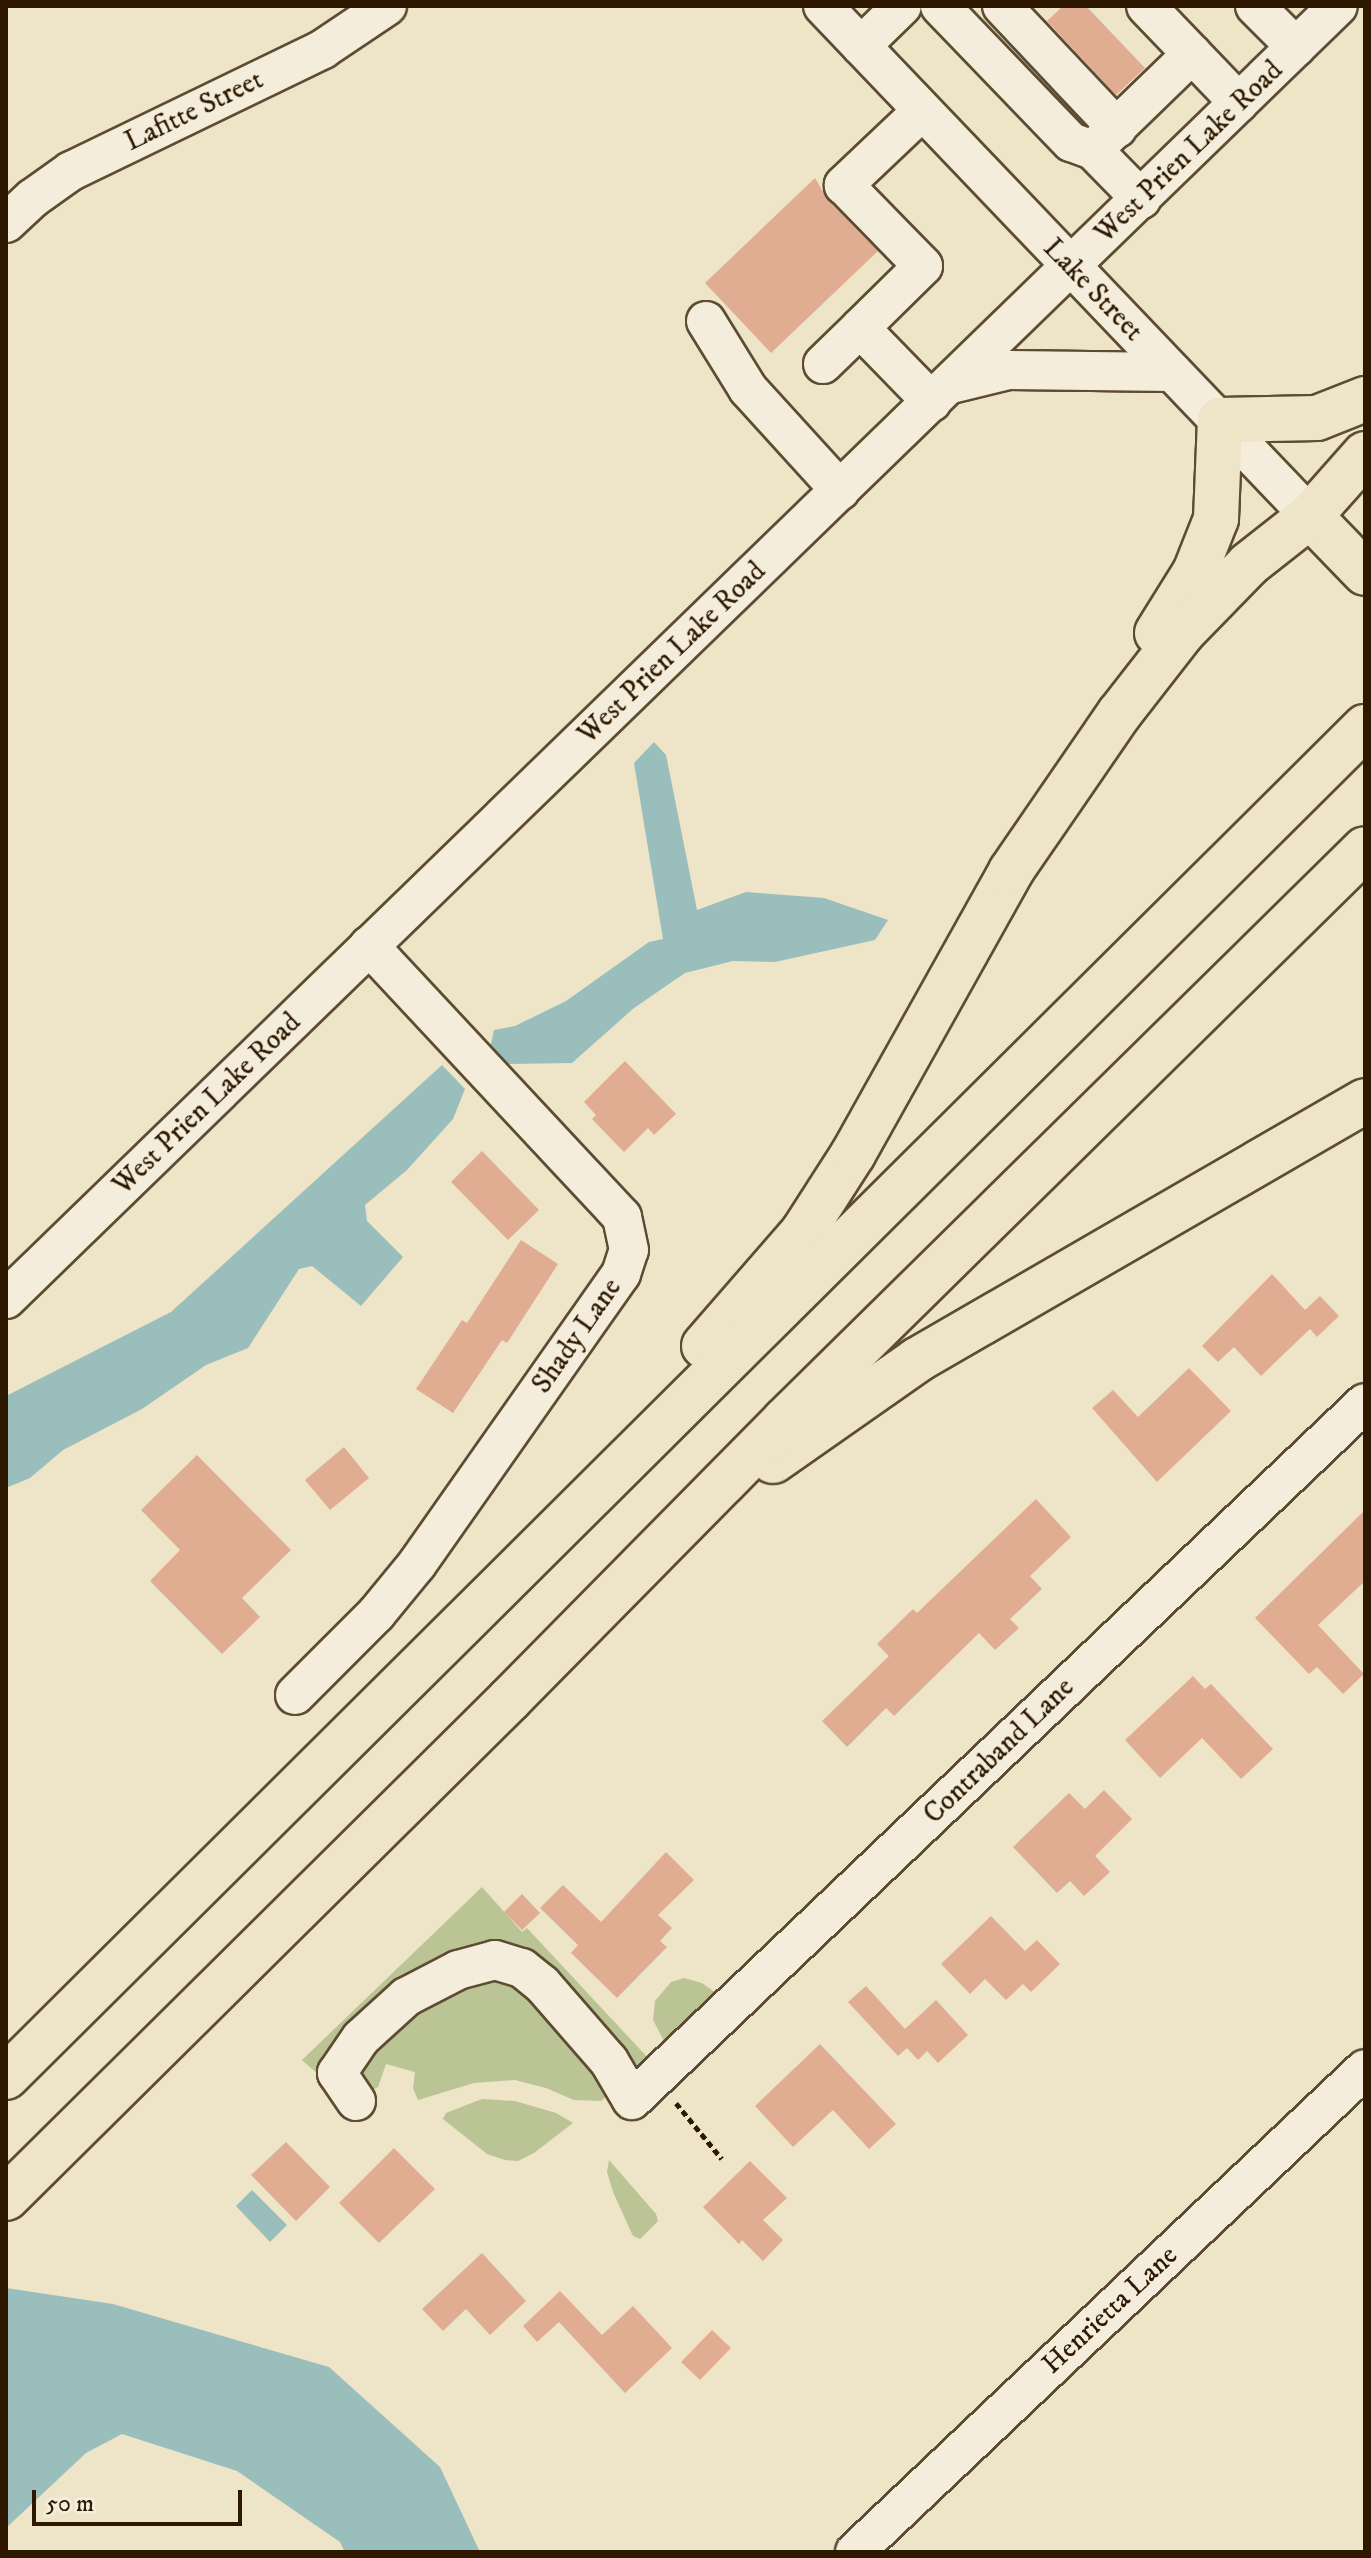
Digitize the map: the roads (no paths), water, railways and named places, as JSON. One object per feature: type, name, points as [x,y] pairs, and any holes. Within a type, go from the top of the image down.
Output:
[{"type":"main road","points":[[1092,752],[1195,572],[1216,519],[1220,420],[1317,418],[1365,399]]},
{"type":"main road","points":[[513,1575],[803,1232],[853,1154],[1003,884],[1092,752],[1182,633],[1249,564],[1310,516],[1365,454]]},
{"type":"main road","name":"Lake Street","points":[[1310,516],[1365,573]]},
{"type":"main road","points":[[6,2077],[1362,730]]},
{"type":"main road","points":[[6,2198],[1365,849]]},
{"type":"main road","points":[[645,1561],[780,1456],[917,1360],[1365,1101]]},
{"type":"street","name":"Lafitte Street","points":[[6,223],[33,198],[71,171],[323,49],[387,6]]},
{"type":"street","name":"Lake Street","points":[[823,6],[1310,516]]},
{"type":"street","points":[[861,46],[902,6]]},
{"type":"street","points":[[940,6],[1071,142],[1105,139],[1192,54]]},
{"type":"street","points":[[1002,6],[1105,139],[1141,199]]},
{"type":"street","points":[[1146,6],[1239,103]]},
{"type":"street","points":[[1255,6],[1296,47]]},
{"type":"street","name":"West Prien Lake Road","points":[[6,1299],[1338,6]]},
{"type":"street","points":[[823,364],[923,266],[844,185],[922,111]]},
{"type":"street","points":[[706,321],[748,389],[840,490]]},
{"type":"street","points":[[860,328],[940,393],[1009,370],[1172,372]]},
{"type":"street","name":"Shady Lane","points":[[295,1695],[376,1614],[417,1564],[621,1274],[629,1250],[622,1217],[369,946]]},
{"type":"street","name":"Contraband Lane","points":[[356,2101],[337,2073],[361,2038],[406,1997],[458,1970],[495,1960],[522,1968],[542,1984],[609,2061],[642,2090],[1365,1403]]},
{"type":"street","name":"Henrietta Lane","points":[[855,2552],[1365,2069]]},
{"type":"water","points":[[654,742],[666,755],[697,910],[746,892],[824,898],[888,920],[875,940],[775,962],[733,961],[685,973],[634,1008],[572,1063],[503,1064],[490,1049],[494,1030],[515,1026],[566,1001],[649,942],[663,939],[634,763]]},
{"type":"water","points":[[442,1065],[465,1089],[453,1119],[407,1170],[365,1205],[367,1221],[403,1257],[361,1306],[312,1266],[299,1269],[248,1348],[206,1365],[142,1409],[63,1450],[30,1478],[6,1488],[6,1396],[171,1312]]},
{"type":"water","points":[[252,2190],[287,2225],[270,2242],[236,2206]]},
{"type":"water","points":[[6,2288],[113,2304],[329,2367],[440,2467],[480,2552],[345,2552],[340,2542],[237,2471],[122,2434],[86,2453],[6,2528]]}]
